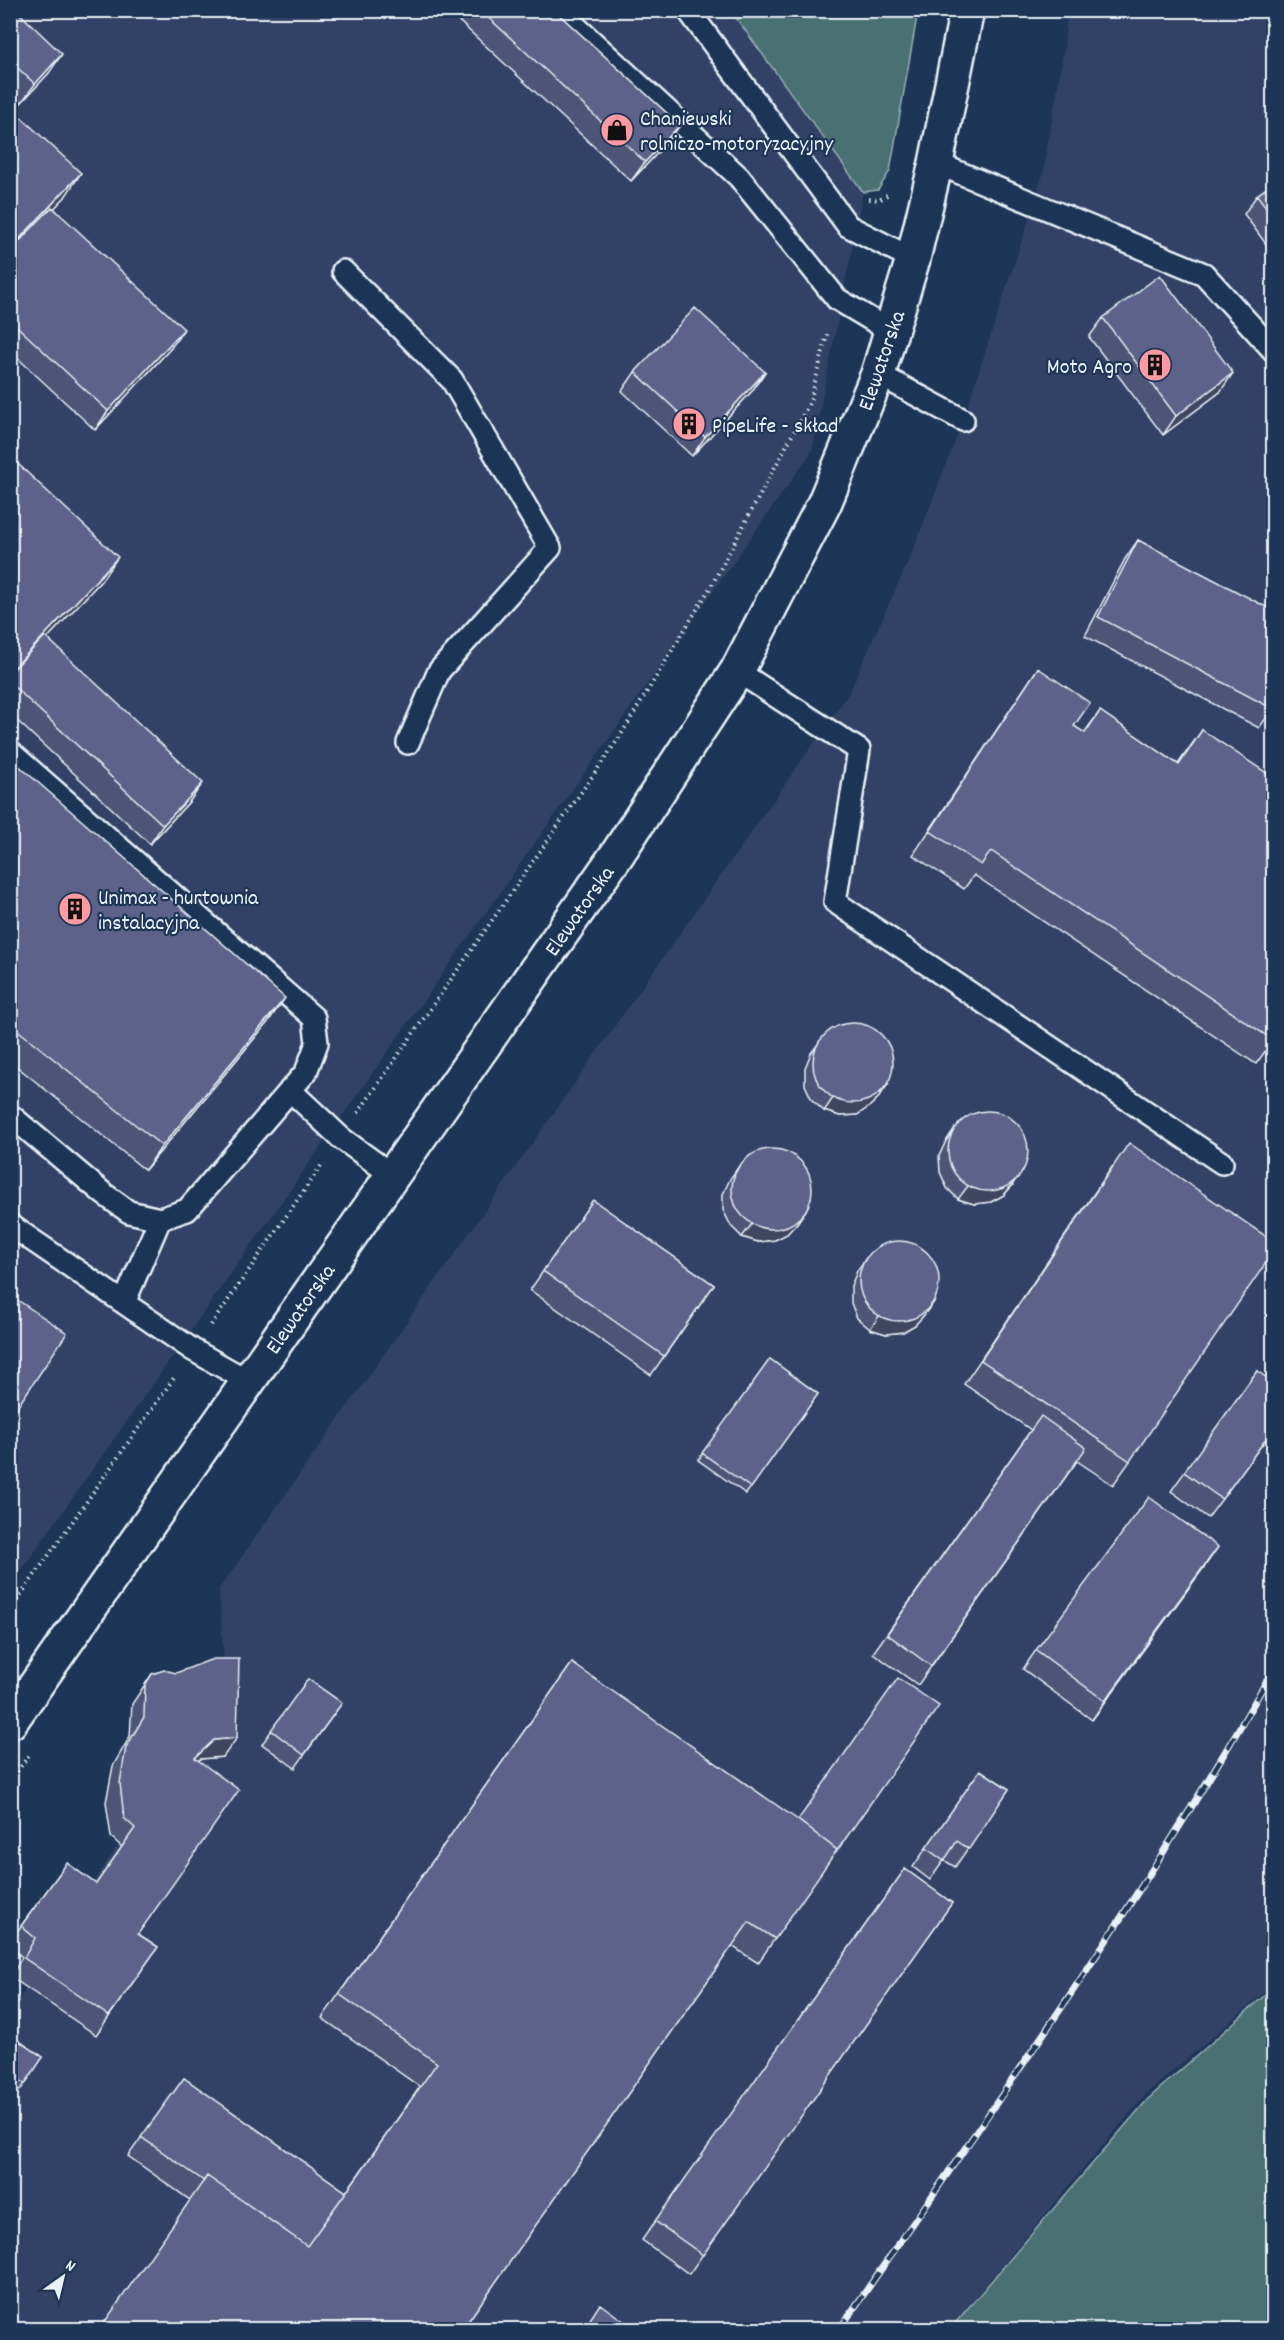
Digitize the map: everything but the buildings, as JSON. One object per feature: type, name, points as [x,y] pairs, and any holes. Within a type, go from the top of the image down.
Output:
[{"type":"street","name":"Elewatorska","points":[[10,1722],[618,854],[737,671],[824,504],[878,374],[913,259],[936,163],[967,10]]},
{"type":"lane","points":[[558,10],[739,177],[837,299],[892,332]]},
{"type":"lane","points":[[688,10],[848,226],[913,259]]},
{"type":"lane","points":[[936,163],[1204,274],[1274,351]]},
{"type":"lane","points":[[343,271],[452,380],[550,548],[439,670],[408,743]]},
{"type":"lane","points":[[878,374],[963,420]]},
{"type":"lane","points":[[737,671],[859,750],[835,902],[1222,1163]]},
{"type":"lane","points":[[10,752],[314,1018],[317,1043],[306,1072],[187,1210],[160,1219],[129,1212],[11,1118]]},
{"type":"lane","points":[[290,1090],[341,1137],[392,1175]]},
{"type":"lane","points":[[124,1303],[160,1219]]},
{"type":"lane","points":[[10,1226],[193,1350],[248,1381]]},
{"type":"path","points":[[857,231],[867,199],[879,200],[892,192]]},
{"type":"path","points":[[10,1610],[619,738],[710,588],[810,402],[837,299]]},
{"type":"shaded area","points":[[11,11],[731,11],[863,192],[812,451],[11,1585]]},
{"type":"shaded area","points":[[1067,11],[1273,11],[1273,1985],[1146,2094],[949,2329],[11,2330],[11,2012],[225,1678],[219,1589],[849,693],[914,548],[963,420],[1034,203],[1043,174],[1064,49]]},
{"type":"green space","points":[[731,11],[918,11],[890,171],[878,190],[863,192]]},
{"type":"green space","points":[[1273,1988],[1273,2329],[950,2329],[1148,2099]]},
{"type":"railway","points":[[839,2330],[1119,1921],[1224,1754],[1274,1668]]},
{"type":"place","name":"Chaniewski rolniczo-motoryzacyjny","points":[[617,130]]},
{"type":"place","name":"Moto Agro","points":[[1155,365]]},
{"type":"place","name":"PipeLife - skład","points":[[689,424]]},
{"type":"place","name":"Unimax - hurtownia instalacyjna","points":[[75,909]]}]
